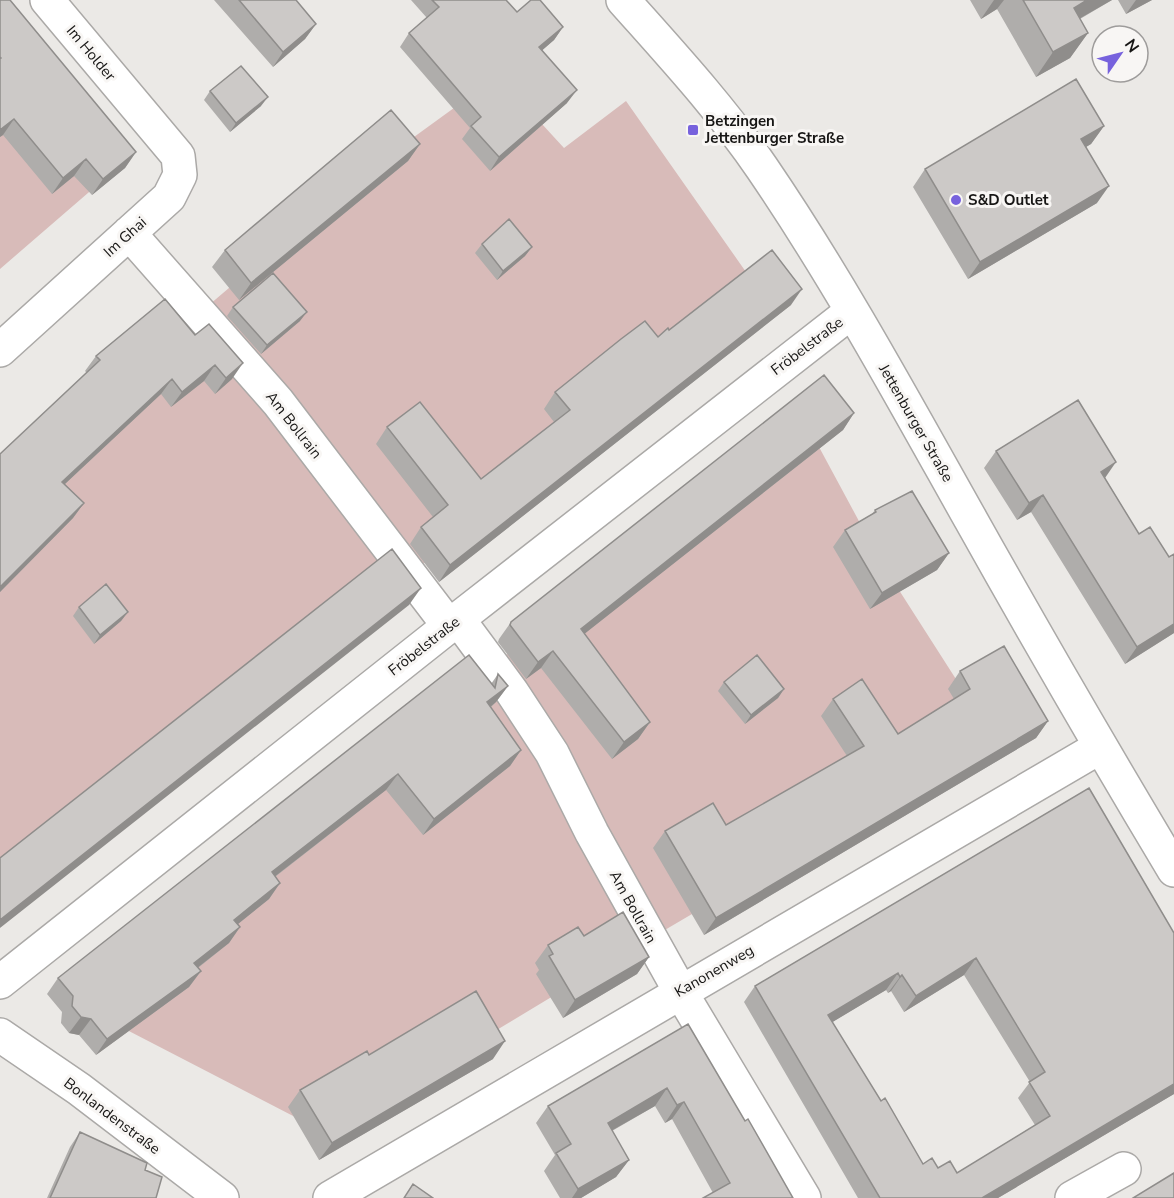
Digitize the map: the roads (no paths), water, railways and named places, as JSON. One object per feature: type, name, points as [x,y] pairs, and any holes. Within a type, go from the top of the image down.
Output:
[{"type":"street","name":"Im Holder","points":[[47,0],[135,106]]},
{"type":"street","name":"Jettenburger Straße","points":[[623,0],[718,110],[761,167],[851,312],[1100,747],[1174,870]]},
{"type":"street","name":"Im Ghai","points":[[0,350],[169,197],[180,176],[178,156],[135,106]]},
{"type":"street","name":"Am Bollrain","points":[[129,233],[278,402],[453,623],[512,692],[552,753],[592,833],[680,992],[804,1198]]},
{"type":"street","name":"Fröbelstraße","points":[[0,982],[453,623],[851,312]]},
{"type":"street","name":"Kanonenweg","points":[[330,1198],[1100,747]]},
{"type":"street","name":"Bonlandenstraße","points":[[0,1035],[79,1089],[186,1187],[222,1198]]},
{"type":"street","points":[[1072,1198],[1124,1169]]},
{"type":"place","name":"Betzingen Jettenburger Straße","points":[[693,130]]},
{"type":"place","name":"S&D Outlet","points":[[956,200]]}]
